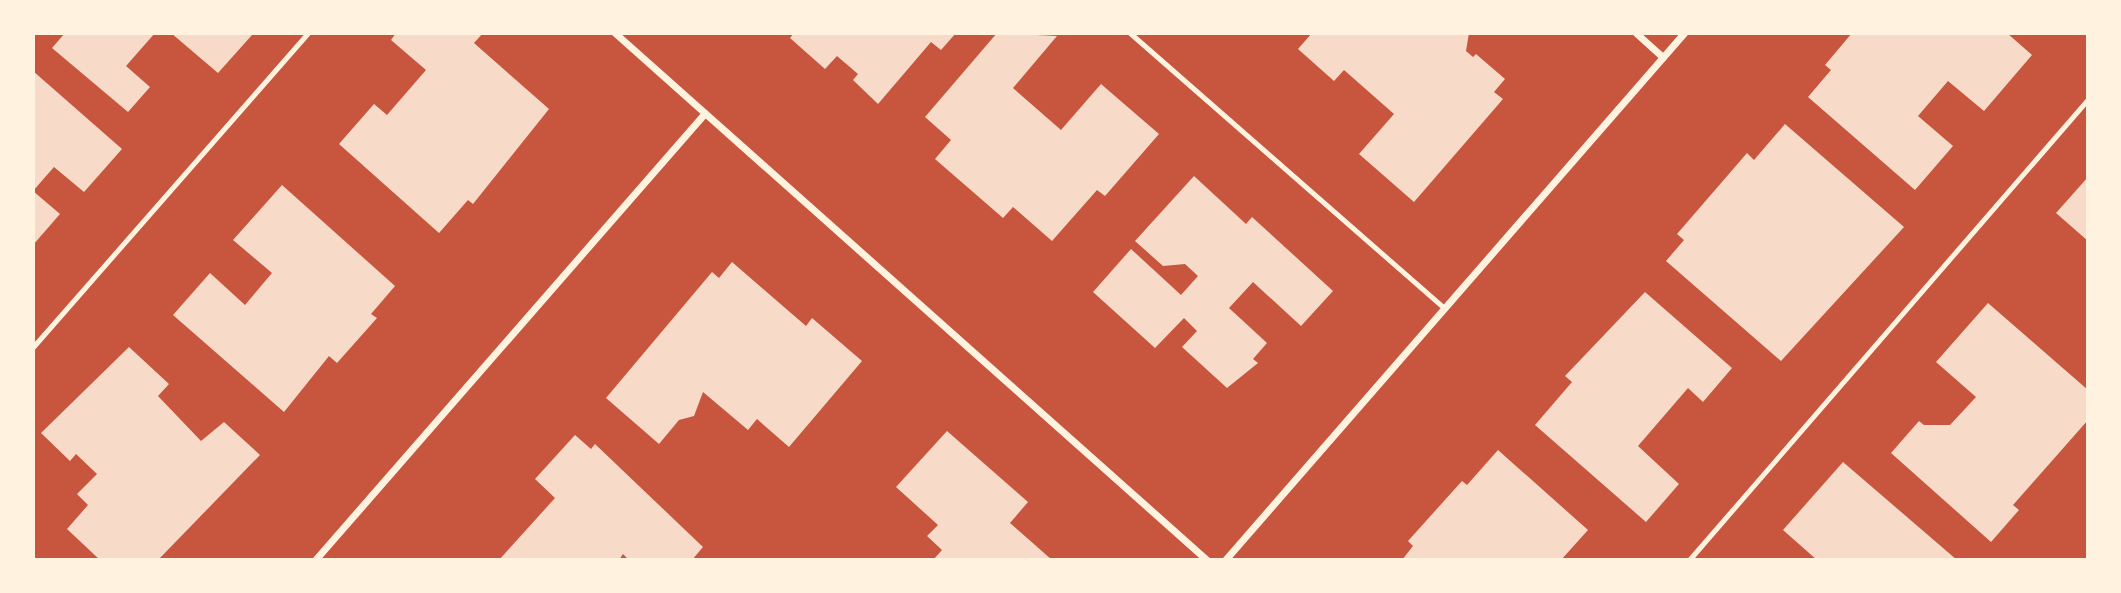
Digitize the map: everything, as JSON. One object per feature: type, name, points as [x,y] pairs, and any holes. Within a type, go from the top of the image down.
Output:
[{"type":"street","points":[[615,33],[1207,560]]},
{"type":"street","points":[[1636,33],[1663,57]]},
{"type":"street","points":[[1225,560],[1684,33]]},
{"type":"street","points":[[315,560],[705,113]]},
{"type":"lane","points":[[33,346],[308,33]]},
{"type":"lane","points":[[1130,33],[1444,308]]},
{"type":"lane","points":[[1689,560],[2088,99]]},
{"type":"building","points":[[65,33],[155,33],[126,66],[150,87],[128,112],[52,48]]},
{"type":"building","points":[[171,33],[250,33],[252,35],[218,73]]},
{"type":"building","points":[[396,33],[483,33],[474,43],[549,109],[473,204],[468,200],[439,233],[339,144],[374,104],[387,115],[426,70],[391,40]]},
{"type":"building","points":[[794,33],[956,33],[941,50],[931,42],[878,104],[853,80],[858,74],[837,56],[825,69],[790,38]]},
{"type":"building","points":[[997,33],[1057,36],[1013,88],[1061,130],[1101,84],[1159,134],[1105,196],[1097,190],[1052,241],[1013,207],[1003,218],[935,159],[951,140],[925,117]]},
{"type":"building","points":[[1312,33],[1469,33],[1466,51],[1473,57],[1476,54],[1505,79],[1494,92],[1503,99],[1414,202],[1359,154],[1394,114],[1344,70],[1334,81],[1298,49]]},
{"type":"building","points":[[1852,33],[2007,33],[2032,55],[1984,111],[1948,81],[1918,116],[1953,146],[1915,190],[1808,97],[1831,70],[1825,65]]},
{"type":"building","points":[[33,71],[122,149],[84,192],[54,167],[33,191]]},
{"type":"building","points":[[1785,124],[1904,227],[1781,361],[1666,261],[1684,240],[1677,234],[1747,153],[1754,160]]},
{"type":"building","points":[[1194,176],[1246,224],[1252,217],[1333,291],[1301,326],[1253,282],[1229,308],[1267,343],[1253,359],[1258,363],[1227,388],[1182,347],[1197,331],[1184,318],[1155,348],[1093,292],[1131,249],[1181,295],[1198,276],[1185,264],[1163,266],[1135,241]]},
{"type":"building","points":[[2088,177],[2088,241],[2056,213]]},
{"type":"building","points":[[282,185],[395,286],[371,314],[377,318],[337,363],[329,356],[284,412],[173,315],[210,273],[245,305],[272,273],[233,240]]},
{"type":"building","points":[[33,191],[60,214],[33,245]]},
{"type":"building","points":[[732,262],[806,326],[812,318],[862,361],[789,447],[757,419],[748,430],[703,392],[694,416],[679,420],[659,444],[606,398],[712,272],[719,278]]},
{"type":"building","points":[[1645,292],[1732,368],[1703,402],[1688,388],[1638,446],[1679,484],[1646,522],[1535,425],[1572,382],[1565,376]]},
{"type":"building","points":[[1988,303],[2088,390],[2088,420],[2013,505],[2019,510],[1991,542],[1891,453],[1919,421],[1924,425],[1950,425],[1976,397],[1936,362]]},
{"type":"building","points":[[129,347],[169,384],[158,396],[201,441],[224,422],[260,455],[158,560],[100,560],[67,529],[88,505],[77,494],[97,474],[76,454],[70,461],[41,433]]},
{"type":"building","points":[[947,431],[1028,502],[1010,523],[1052,560],[933,560],[942,550],[927,536],[938,525],[896,487]]},
{"type":"building","points":[[575,435],[591,449],[595,444],[703,547],[692,560],[629,560],[623,554],[619,560],[499,560],[555,498],[535,479]]},
{"type":"building","points":[[1498,450],[1588,530],[1561,560],[1402,560],[1413,546],[1408,541],[1462,481],[1467,485]]},
{"type":"building","points":[[1843,462],[1957,560],[1817,560],[1783,530]]}]
